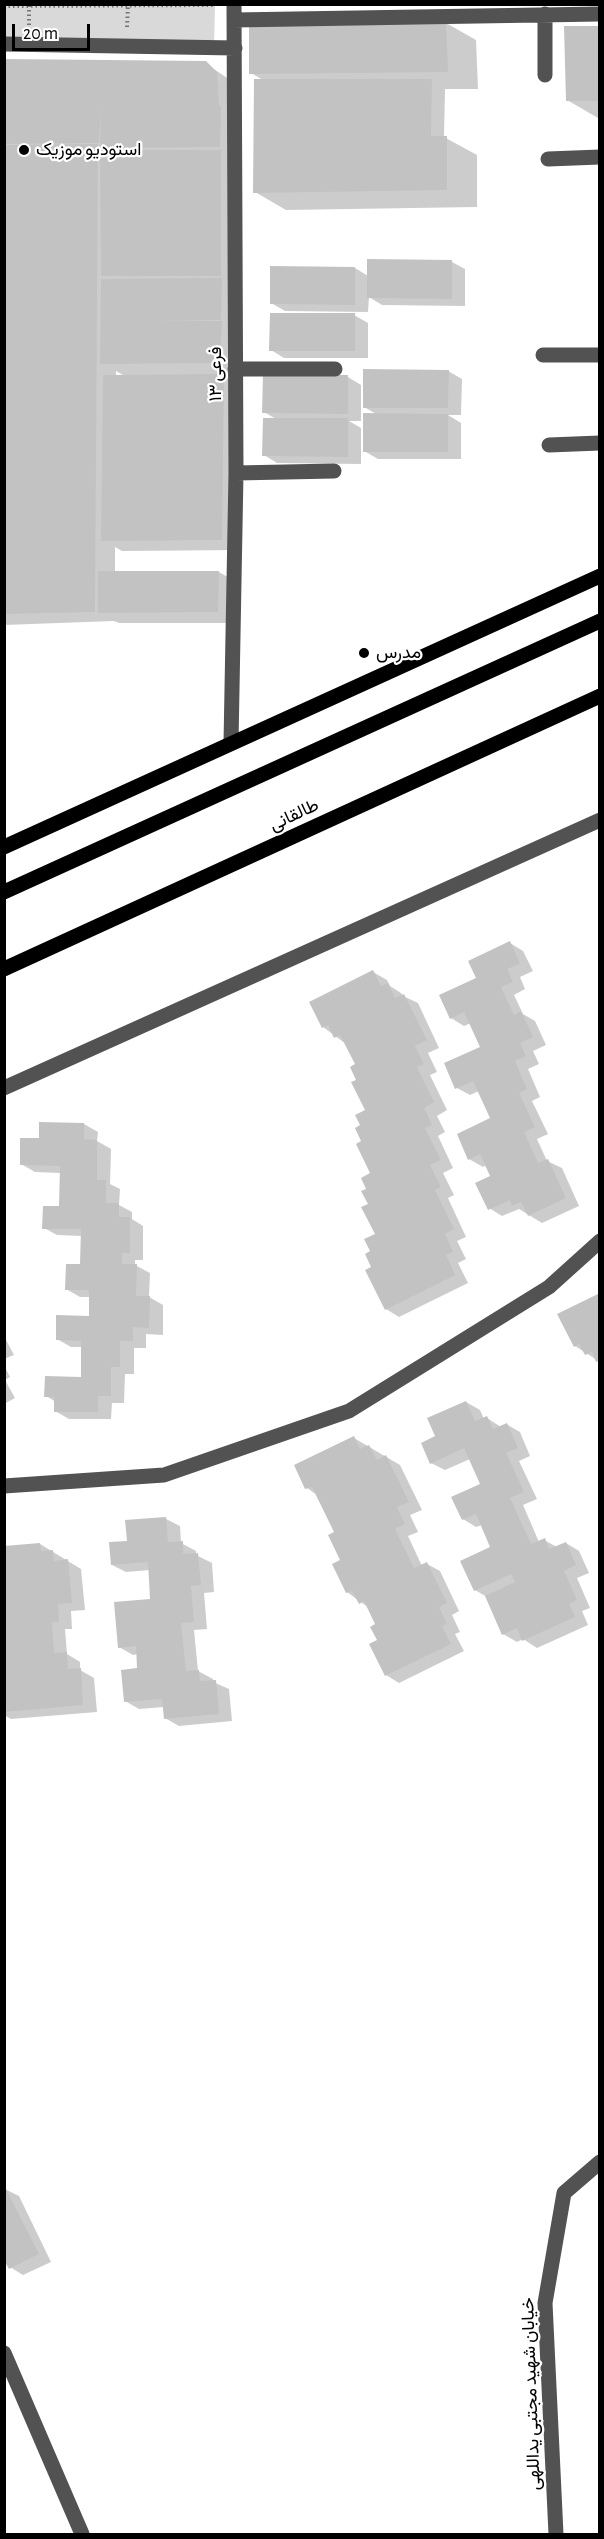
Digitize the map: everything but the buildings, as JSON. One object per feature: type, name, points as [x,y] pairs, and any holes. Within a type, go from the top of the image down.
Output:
[{"type":"main road","points":[[4,847],[600,576]]},
{"type":"main road","points":[[4,892],[600,621]]},
{"type":"main road","name":"طالقانی","points":[[4,969],[600,696]]},
{"type":"street","points":[[234,12],[454,10],[600,14]]},
{"type":"street","name":"فرعی ۱۳","points":[[231,744],[236,472],[234,12]]},
{"type":"street","points":[[545,14],[545,75]]},
{"type":"street","points":[[4,44],[235,48]]},
{"type":"street","points":[[548,159],[600,157]]},
{"type":"street","points":[[543,355],[600,355]]},
{"type":"street","points":[[235,369],[335,369]]},
{"type":"street","points":[[549,445],[600,443]]},
{"type":"street","points":[[236,472],[334,471]]},
{"type":"street","points":[[4,1088],[600,820]]},
{"type":"street","points":[[4,1486],[164,1475],[349,1411],[549,1287],[600,1241]]},
{"type":"street","name":"خیابان شهید مجتبی یداللهی","points":[[556,2535],[545,2303],[564,2193],[600,2162]]},
{"type":"street","points":[[4,2353],[82,2535]]},
{"type":"path","points":[[4,6],[215,6]]},
{"type":"shaded area","points":[[4,5],[215,5],[214,48],[5,45]]},
{"type":"place","name":"استودیو موزیک","points":[[24,150]]},
{"type":"place","name":"مدرس","points":[[364,653]]}]
